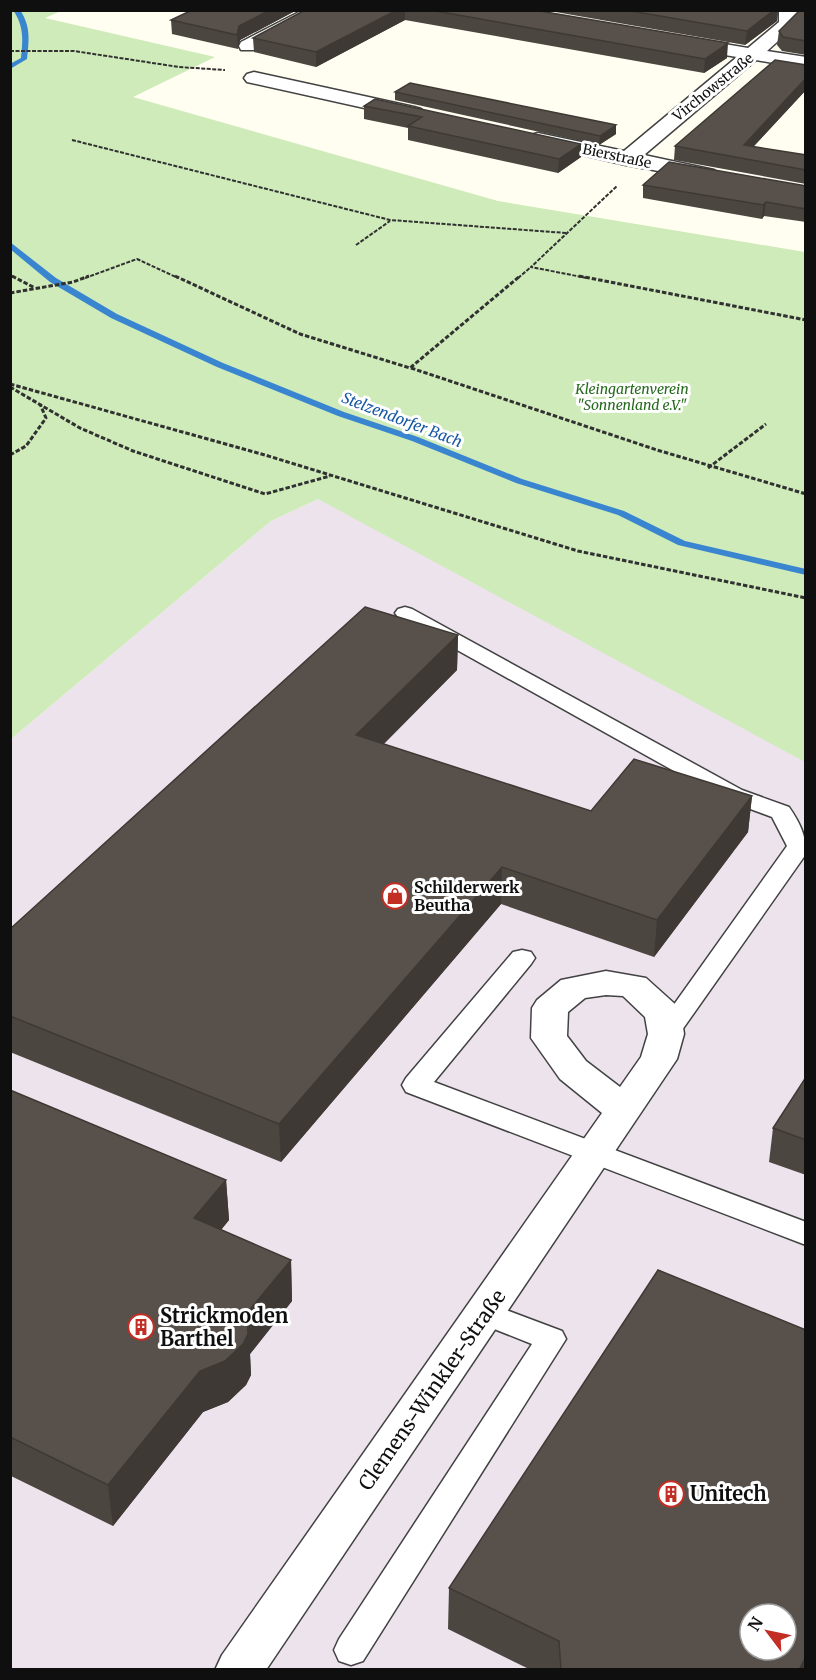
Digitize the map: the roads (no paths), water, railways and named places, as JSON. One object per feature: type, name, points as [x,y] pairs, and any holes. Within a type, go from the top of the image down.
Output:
[{"type":"street","points":[[248,46],[318,10]]},
{"type":"street","name":"Virchowstraße","points":[[634,160],[788,24],[788,10]]},
{"type":"street","points":[[670,41],[806,63]]},
{"type":"street","points":[[254,78],[429,116]]},
{"type":"street","name":"Bierstraße","points":[[522,136],[721,177]]},
{"type":"street","points":[[624,1110],[573,1070],[549,1038],[550,1008],[574,988],[606,983],[633,986],[663,1013],[666,1034]]},
{"type":"street","name":"Clemens-Winkler-Straße","points":[[239,1670],[660,1059],[666,1034]]},
{"type":"lane","points":[[405,613],[734,795],[781,812],[799,846],[666,1034]]},
{"type":"lane","points":[[522,958],[416,1085],[806,1234]]},
{"type":"lane","points":[[351,1650],[551,1339],[485,1313]]},
{"type":"waterway","name":"Stelzendorfer Bach","points":[[10,67],[24,59],[25,52],[25,28],[16,10]]},
{"type":"waterway","name":"Stelzendorfer Bach","points":[[10,244],[53,280],[114,316],[220,365],[341,414],[415,439],[519,481],[621,513],[682,543],[806,572]]},
{"type":"place","name":"Schilderwerk Beutha","points":[[395,896]]},
{"type":"place","name":"Strickmoden Barthel","points":[[141,1327]]},
{"type":"place","name":"Unitech","points":[[671,1494]]},
{"type":"park label","name":"Kleingartenverein \"Sonnenland e.V.\"","points":[[632,397]]}]
